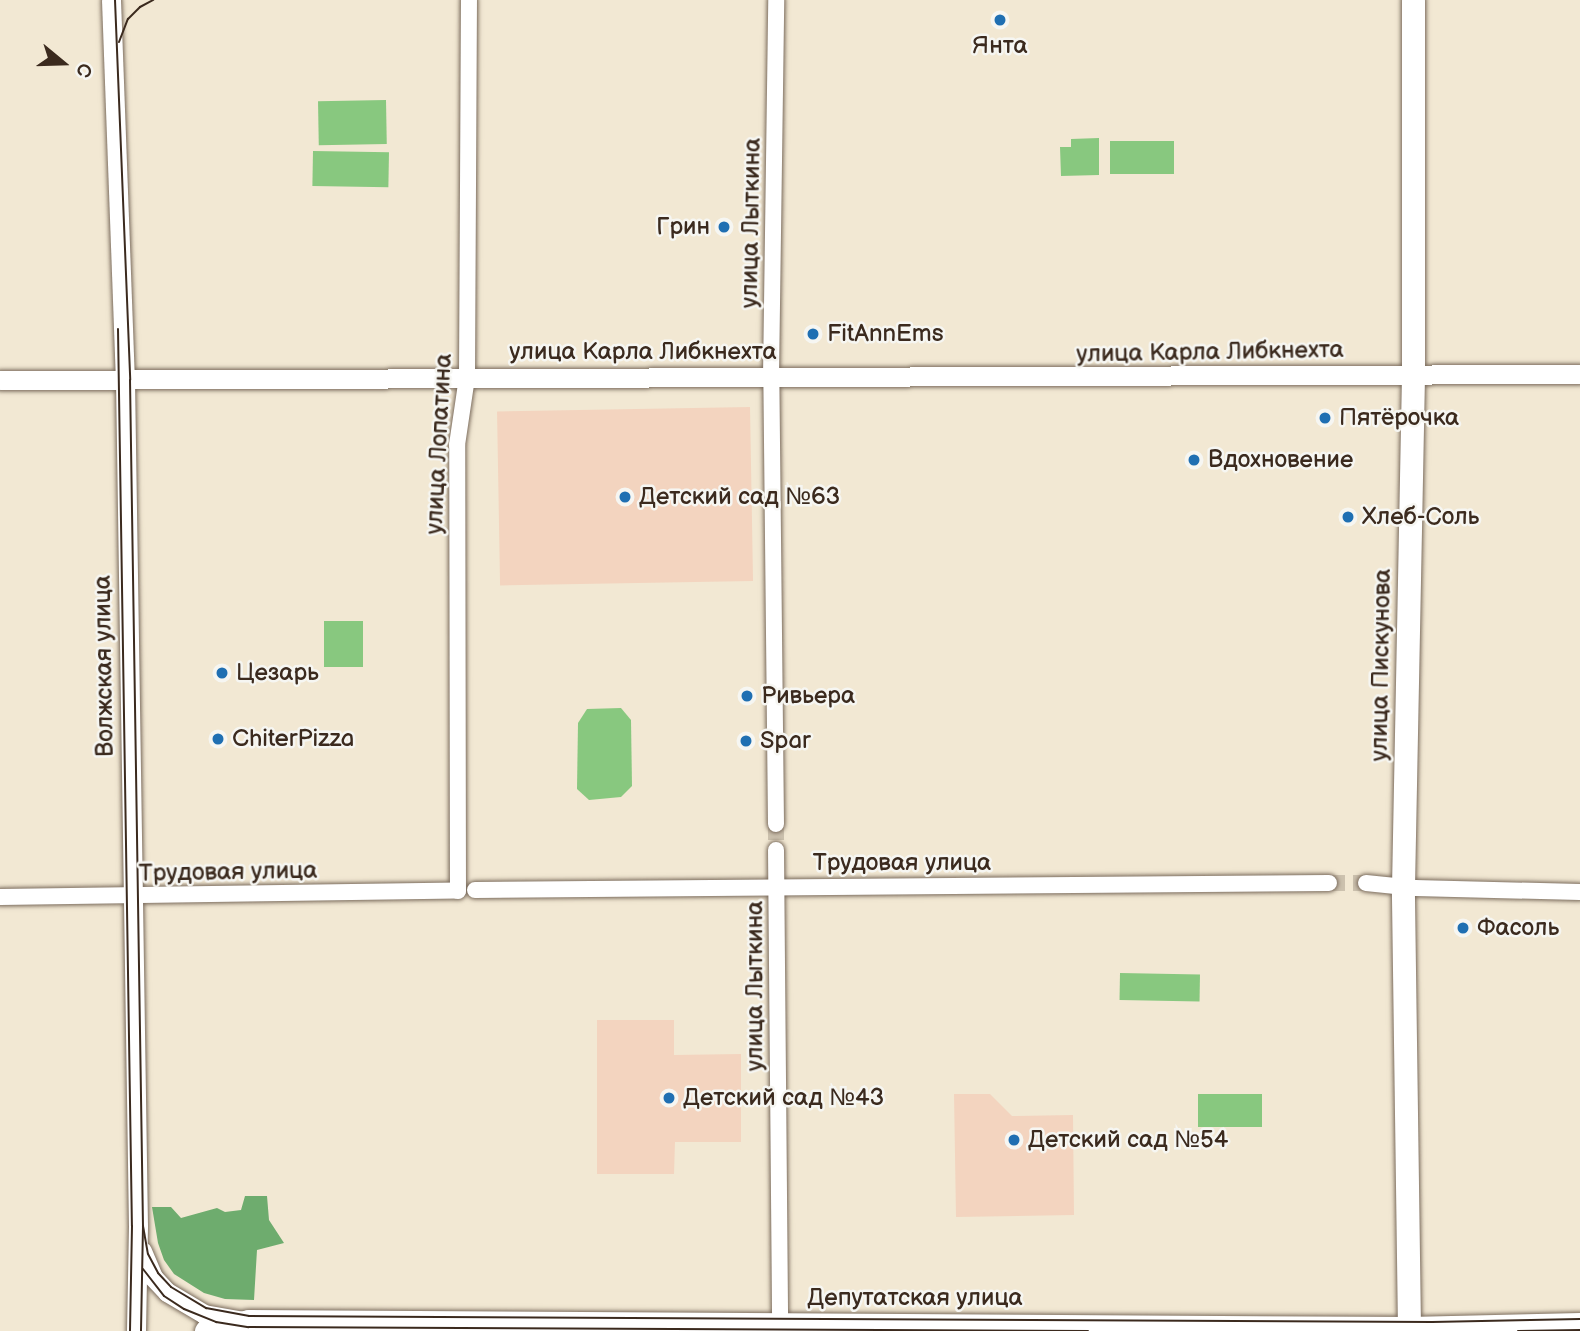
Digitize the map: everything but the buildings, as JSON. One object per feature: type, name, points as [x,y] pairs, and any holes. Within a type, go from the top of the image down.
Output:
[{"type":"main road","name":"улица Пискунова","points":[[1409,1330],[1404,887],[1413,374],[1413,0]]},
{"type":"main road","name":"Депутатская улица","points":[[206,1331],[249,1321],[1409,1330],[1580,1324]]},
{"type":"street","name":"Волжская улица","points":[[111,0],[125,380],[138,1226],[136,1331]]},
{"type":"street","name":"улица Лопатина","points":[[458,891],[457,444],[467,377],[469,0]]},
{"type":"street","name":"улица Лыткина","points":[[776,0],[771,376],[776,824]]},
{"type":"street","name":"улица Карла Либкнехта","points":[[0,380],[771,376],[1096,378],[1580,374]]},
{"type":"street","name":"улица Лыткина","points":[[776,850],[780,1327]]},
{"type":"street","name":"Трудовая улица","points":[[475,890],[1329,883]]},
{"type":"street","points":[[1366,883],[1404,887],[1580,892]]},
{"type":"street","name":"Трудовая улица","points":[[0,897],[458,891]]},
{"type":"street","name":"Депутатская улица","points":[[138,1226],[143,1257],[153,1277],[167,1292],[204,1314],[249,1321]]},
{"type":"shaded area","name":"Детский сад №63","points":[[750,407],[753,581],[500,585],[497,411]]},
{"type":"shaded area","name":"Детский сад №43","points":[[597,1020],[674,1020],[674,1055],[741,1054],[741,1142],[675,1142],[674,1174],[597,1174]]},
{"type":"shaded area","name":"Детский сад №54","points":[[954,1094],[990,1094],[1012,1116],[1073,1115],[1074,1215],[956,1217]]},
{"type":"green space","points":[[386,100],[387,144],[319,145],[318,101]]},
{"type":"green space","points":[[1099,138],[1099,175],[1061,176],[1060,147],[1071,147],[1071,139]]},
{"type":"green space","points":[[1110,141],[1174,141],[1174,174],[1110,174]]},
{"type":"green space","points":[[313,151],[389,152],[388,187],[312,186]]},
{"type":"green space","points":[[324,621],[363,621],[363,667],[324,667]]},
{"type":"green space","points":[[621,708],[631,720],[632,786],[621,797],[589,800],[577,789],[578,723],[587,709]]},
{"type":"green space","points":[[1120,973],[1200,974],[1200,1001],[1120,1000]]},
{"type":"green space","points":[[1198,1094],[1262,1094],[1262,1127],[1198,1127]]},
{"type":"green space","points":[[245,1196],[267,1196],[269,1220],[284,1243],[257,1250],[254,1300],[225,1299],[204,1293],[174,1274],[164,1260],[158,1243],[152,1207],[171,1207],[181,1218],[217,1208],[225,1212],[241,1210]]},
{"type":"tunnel","points":[[776,824],[776,850]]},
{"type":"tunnel","points":[[1329,883],[1366,883]]},
{"type":"tram line","points":[[115,0],[130,380],[143,1226],[141,1331]]},
{"type":"tram line","points":[[119,42],[128,19],[140,7],[153,0]]},
{"type":"tram line","points":[[118,329],[132,1226],[130,1331]]},
{"type":"tram line","points":[[143,1226],[148,1254],[158,1273],[171,1287],[206,1308],[249,1316],[1432,1322],[1580,1319]]},
{"type":"tram line","points":[[143,1269],[164,1296],[184,1309],[216,1322],[249,1327],[1088,1331]]},
{"type":"tram line","points":[[1518,1331],[1580,1330]]},
{"type":"place","name":"Янта","points":[[1000,20]]},
{"type":"place","name":"Грин","points":[[724,227]]},
{"type":"place","name":"FitAnnEms","points":[[813,334]]},
{"type":"place","name":"Пятёрочка","points":[[1325,418]]},
{"type":"place","name":"Вдохновение","points":[[1194,460]]},
{"type":"place","name":"Детский сад №63","points":[[625,497]]},
{"type":"place","name":"Хлеб-Соль","points":[[1348,517]]},
{"type":"place","name":"Цезарь","points":[[222,673]]},
{"type":"place","name":"Ривьера","points":[[747,696]]},
{"type":"place","name":"ChiterPizza","points":[[218,739]]},
{"type":"place","name":"Spar","points":[[746,741]]},
{"type":"place","name":"Фасоль","points":[[1463,928]]},
{"type":"place","name":"Детский сад №43","points":[[669,1098]]},
{"type":"place","name":"Детский сад №54","points":[[1014,1140]]}]
